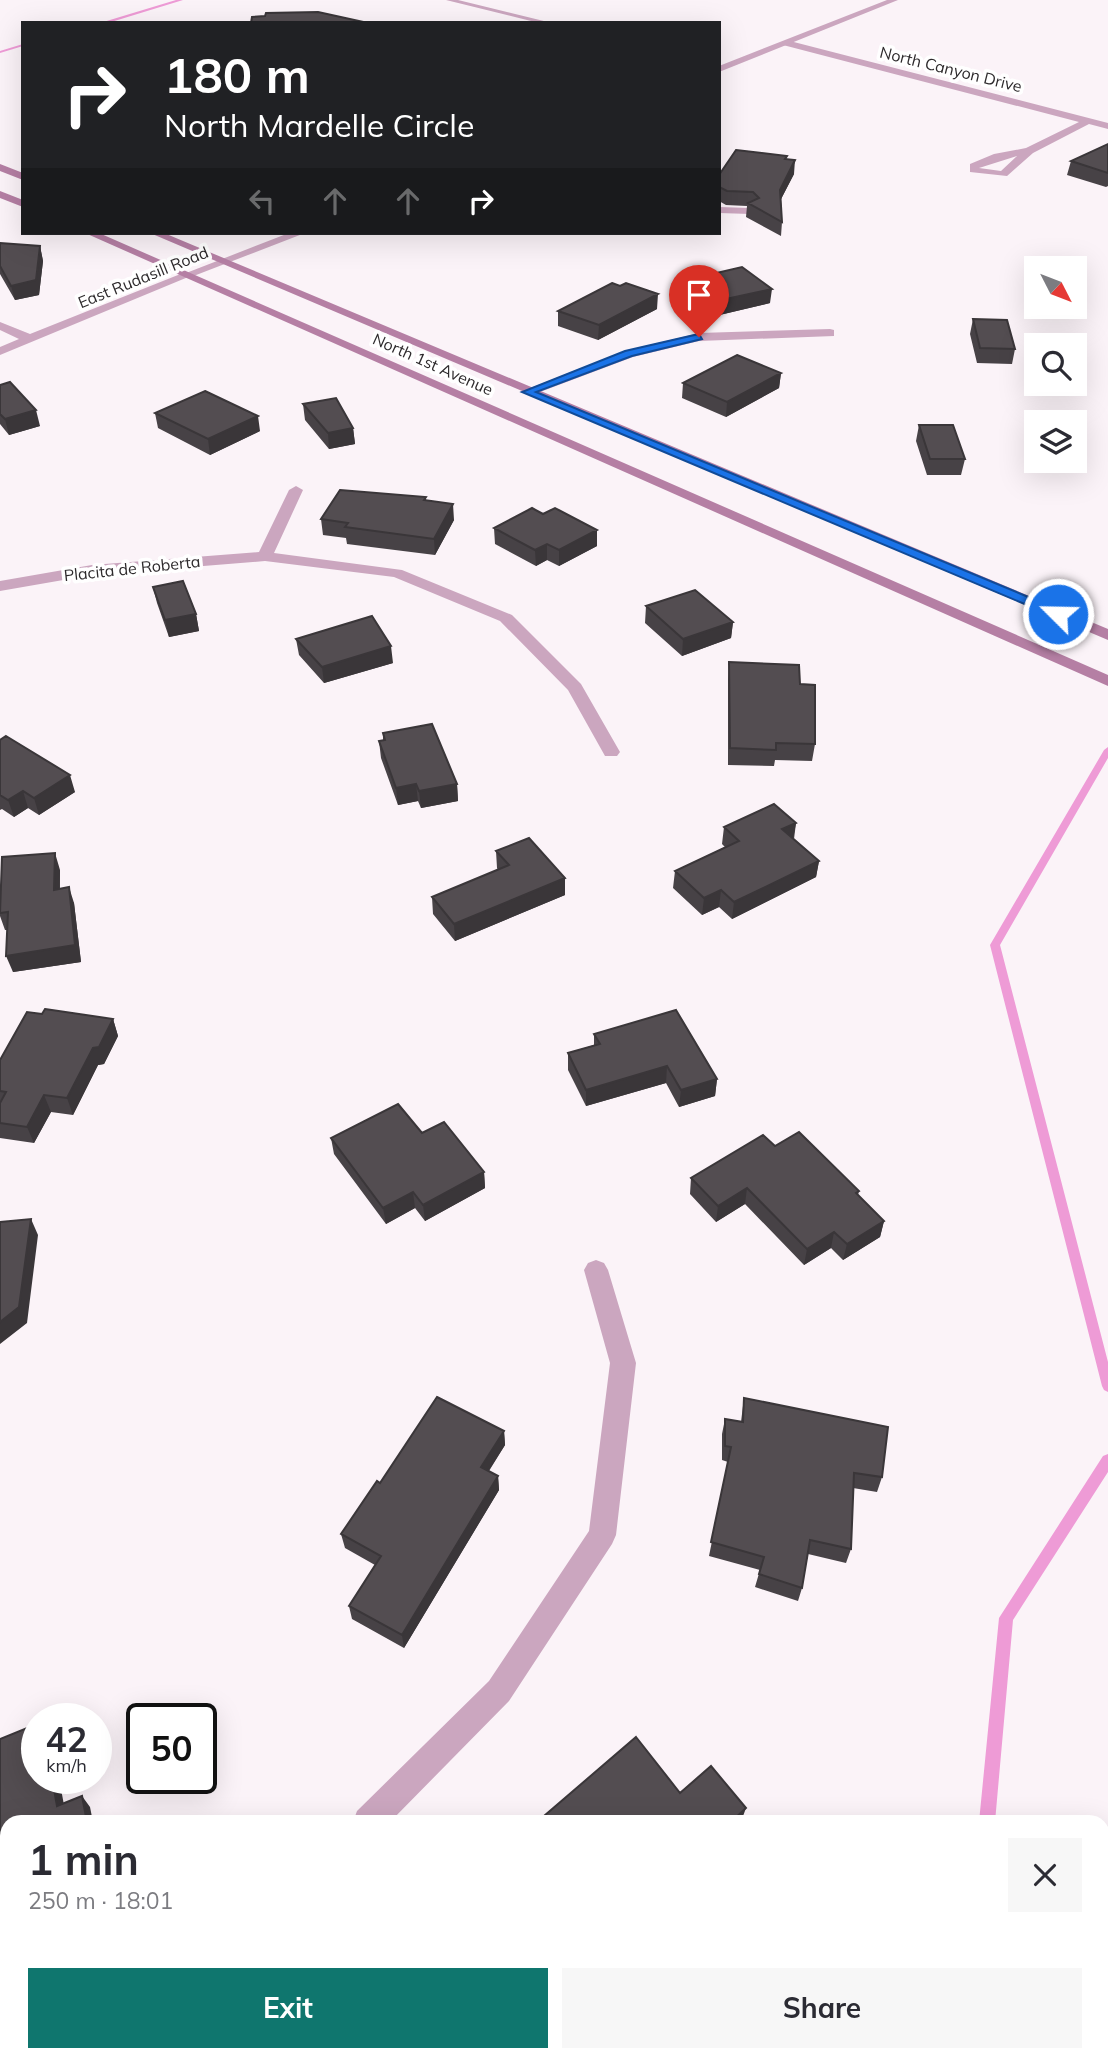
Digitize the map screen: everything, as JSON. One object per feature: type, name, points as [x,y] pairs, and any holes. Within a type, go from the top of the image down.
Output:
[{"type":"main road","points":[[0,167],[21,176]]},
{"type":"main road","points":[[0,194],[21,203]]},
{"type":"main road","name":"North 1st Avenue","points":[[94,235],[1108,681]]},
{"type":"main road","name":"North 1st Avenue","points":[[160,235],[1108,635]]},
{"type":"street","points":[[722,66],[894,0]]},
{"type":"street","name":"North Canyon Drive","points":[[786,43],[1108,127]]},
{"type":"street","points":[[1029,152],[1088,121]]},
{"type":"street","name":"East Rudasill Road","points":[[0,351],[294,235]]},
{"type":"street","points":[[0,326],[31,339]]},
{"type":"street","points":[[527,392],[629,354],[699,337],[830,334]]},
{"type":"street","points":[[265,556],[296,489]]},
{"type":"street","name":"Placita de Roberta","points":[[0,586],[92,570],[265,556],[397,573],[506,618],[575,688],[611,752]]},
{"type":"street","points":[[375,1815],[499,1691],[602,1535],[622,1363],[596,1270]]},
{"type":"lane","points":[[449,0],[541,21]]},
{"type":"lane","points":[[721,210],[750,211]]},
{"type":"building","points":[[318,12],[359,21],[251,21],[252,17],[265,16],[266,13]]},
{"type":"building","points":[[1108,144],[1108,173],[1071,161]]},
{"type":"building","points":[[736,150],[787,156],[785,159],[795,160],[780,190],[782,222],[748,203],[759,198],[753,192],[727,191],[721,188],[721,172]]},
{"type":"building","points":[[0,243],[40,246],[36,280],[11,286],[0,266]]},
{"type":"building","points":[[742,267],[772,289],[712,302],[682,281]]},
{"type":"building","points":[[612,283],[620,286],[626,283],[658,294],[599,325],[558,311]]},
{"type":"building","points":[[973,319],[1007,320],[1015,349],[980,348]]},
{"type":"building","points":[[737,355],[781,373],[727,402],[683,383]]},
{"type":"building","points":[[10,382],[36,410],[5,419],[0,414],[0,385]]},
{"type":"building","points":[[205,391],[258,416],[208,439],[155,413]]},
{"type":"building","points":[[336,398],[353,428],[328,433],[303,404]]},
{"type":"building","points":[[919,425],[953,425],[965,459],[930,459]]},
{"type":"building","points":[[340,490],[426,497],[424,500],[453,504],[434,539],[345,527],[348,523],[321,519]]},
{"type":"building","points":[[532,508],[543,514],[555,508],[597,530],[559,550],[547,544],[535,550],[494,528]]},
{"type":"building","points":[[183,581],[196,614],[165,620],[153,587]]},
{"type":"building","points":[[695,590],[733,622],[683,639],[646,606]]},
{"type":"building","points":[[372,616],[391,646],[322,667],[296,639]]},
{"type":"building","points":[[729,662],[799,665],[800,684],[815,685],[815,744],[776,743],[776,750],[730,748]]},
{"type":"building","points":[[432,724],[457,784],[419,791],[416,784],[396,788],[379,741],[385,740],[383,733]]},
{"type":"building","points":[[6,736],[70,775],[34,798],[23,791],[8,800],[0,795],[0,740]]},
{"type":"building","points":[[774,804],[796,823],[782,829],[819,861],[734,902],[721,890],[704,898],[675,871],[739,841],[724,827]]},
{"type":"building","points":[[529,838],[565,878],[454,924],[432,897],[509,865],[496,851]]},
{"type":"building","points":[[55,853],[54,890],[69,887],[75,945],[6,956],[8,912],[0,913],[2,857]]},
{"type":"building","points":[[45,1009],[113,1019],[99,1047],[93,1048],[67,1098],[44,1095],[27,1127],[0,1123],[0,1103],[6,1092],[0,1091],[0,1060],[27,1012],[42,1014]]},
{"type":"building","points":[[676,1010],[717,1079],[681,1090],[667,1066],[586,1090],[568,1053],[600,1044],[594,1034]]},
{"type":"building","points":[[398,1104],[422,1133],[444,1122],[484,1172],[423,1205],[413,1192],[383,1208],[331,1138]]},
{"type":"building","points":[[799,1132],[859,1191],[856,1193],[884,1221],[847,1244],[834,1232],[807,1249],[747,1188],[718,1206],[691,1178],[763,1135],[775,1146]]},
{"type":"building","points":[[31,1219],[19,1307],[0,1322],[0,1222]]},
{"type":"building","points":[[437,1397],[504,1431],[481,1467],[498,1476],[402,1635],[349,1606],[381,1556],[341,1534],[377,1481],[380,1483]]},
{"type":"building","points":[[744,1398],[888,1427],[882,1477],[854,1473],[851,1549],[810,1540],[802,1588],[759,1574],[764,1557],[711,1542],[731,1447],[725,1446],[725,1419],[743,1422]]},
{"type":"building","points":[[21,1730],[21,1794],[55,1794],[57,1806],[82,1796],[86,1815],[0,1815],[0,1739]]},
{"type":"building","points":[[636,1737],[680,1793],[711,1766],[746,1808],[738,1815],[545,1815]]},
{"type":"waterway","points":[[109,21],[181,0]]},
{"type":"waterway","points":[[0,52],[21,46]]},
{"type":"waterway","points":[[1108,750],[995,945],[1108,1386]]},
{"type":"waterway","points":[[988,1815],[1006,1618],[1108,1460]]},
{"type":"route","points":[[699,337],[629,354],[543,383],[527,392],[1058,614]]}]
